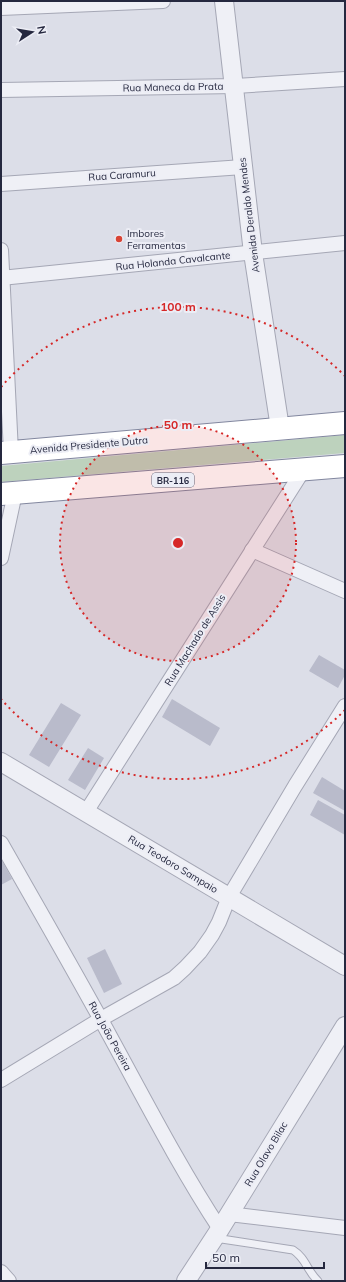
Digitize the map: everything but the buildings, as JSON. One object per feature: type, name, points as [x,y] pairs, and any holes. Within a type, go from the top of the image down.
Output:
[{"type":"highway","name":"Avenida Presidente Dutra","points":[[6,452],[345,423]]},
{"type":"highway","name":"BR-116","points":[[8,494],[345,466]]},
{"type":"street","points":[[1,8],[163,1]]},
{"type":"street","name":"Avenida Deraldo Mendes","points":[[224,1],[235,86],[253,253],[280,428]]},
{"type":"street","name":"Rua Maneca da Prata","points":[[1,90],[235,86],[345,79]]},
{"type":"street","name":"Rua Caramuru","points":[[1,184],[243,166]]},
{"type":"street","name":"Rua Holanda Cavalcante","points":[[2,278],[345,243]]},
{"type":"street","points":[[1,250],[6,452]]},
{"type":"street","name":"Rua Machado de Assis","points":[[86,812],[304,469]]},
{"type":"street","points":[[1,558],[8,494]]},
{"type":"street","points":[[252,550],[345,591]]},
{"type":"street","points":[[1,1080],[101,1019],[174,978],[200,952],[219,922],[229,897],[295,786],[345,706]]},
{"type":"street","name":"Rua Teodoro Sampaio","points":[[1,762],[345,966]]},
{"type":"street","name":"Rua João Pereira","points":[[1,843],[101,1019],[189,1179],[221,1227]]},
{"type":"street","name":"Rua Olavo Bilac","points":[[186,1281],[345,1026]]},
{"type":"street","points":[[221,1227],[345,1228]]},
{"type":"street","points":[[1,1272],[9,1281]]},
{"type":"lane","points":[[221,1227],[293,1250],[300,1254],[312,1276],[318,1281]]},
{"type":"green space","points":[[345,435],[345,453],[1,482],[1,466]]},
{"type":"place","name":"Imbores Ferramentas","points":[[119,239]]}]
